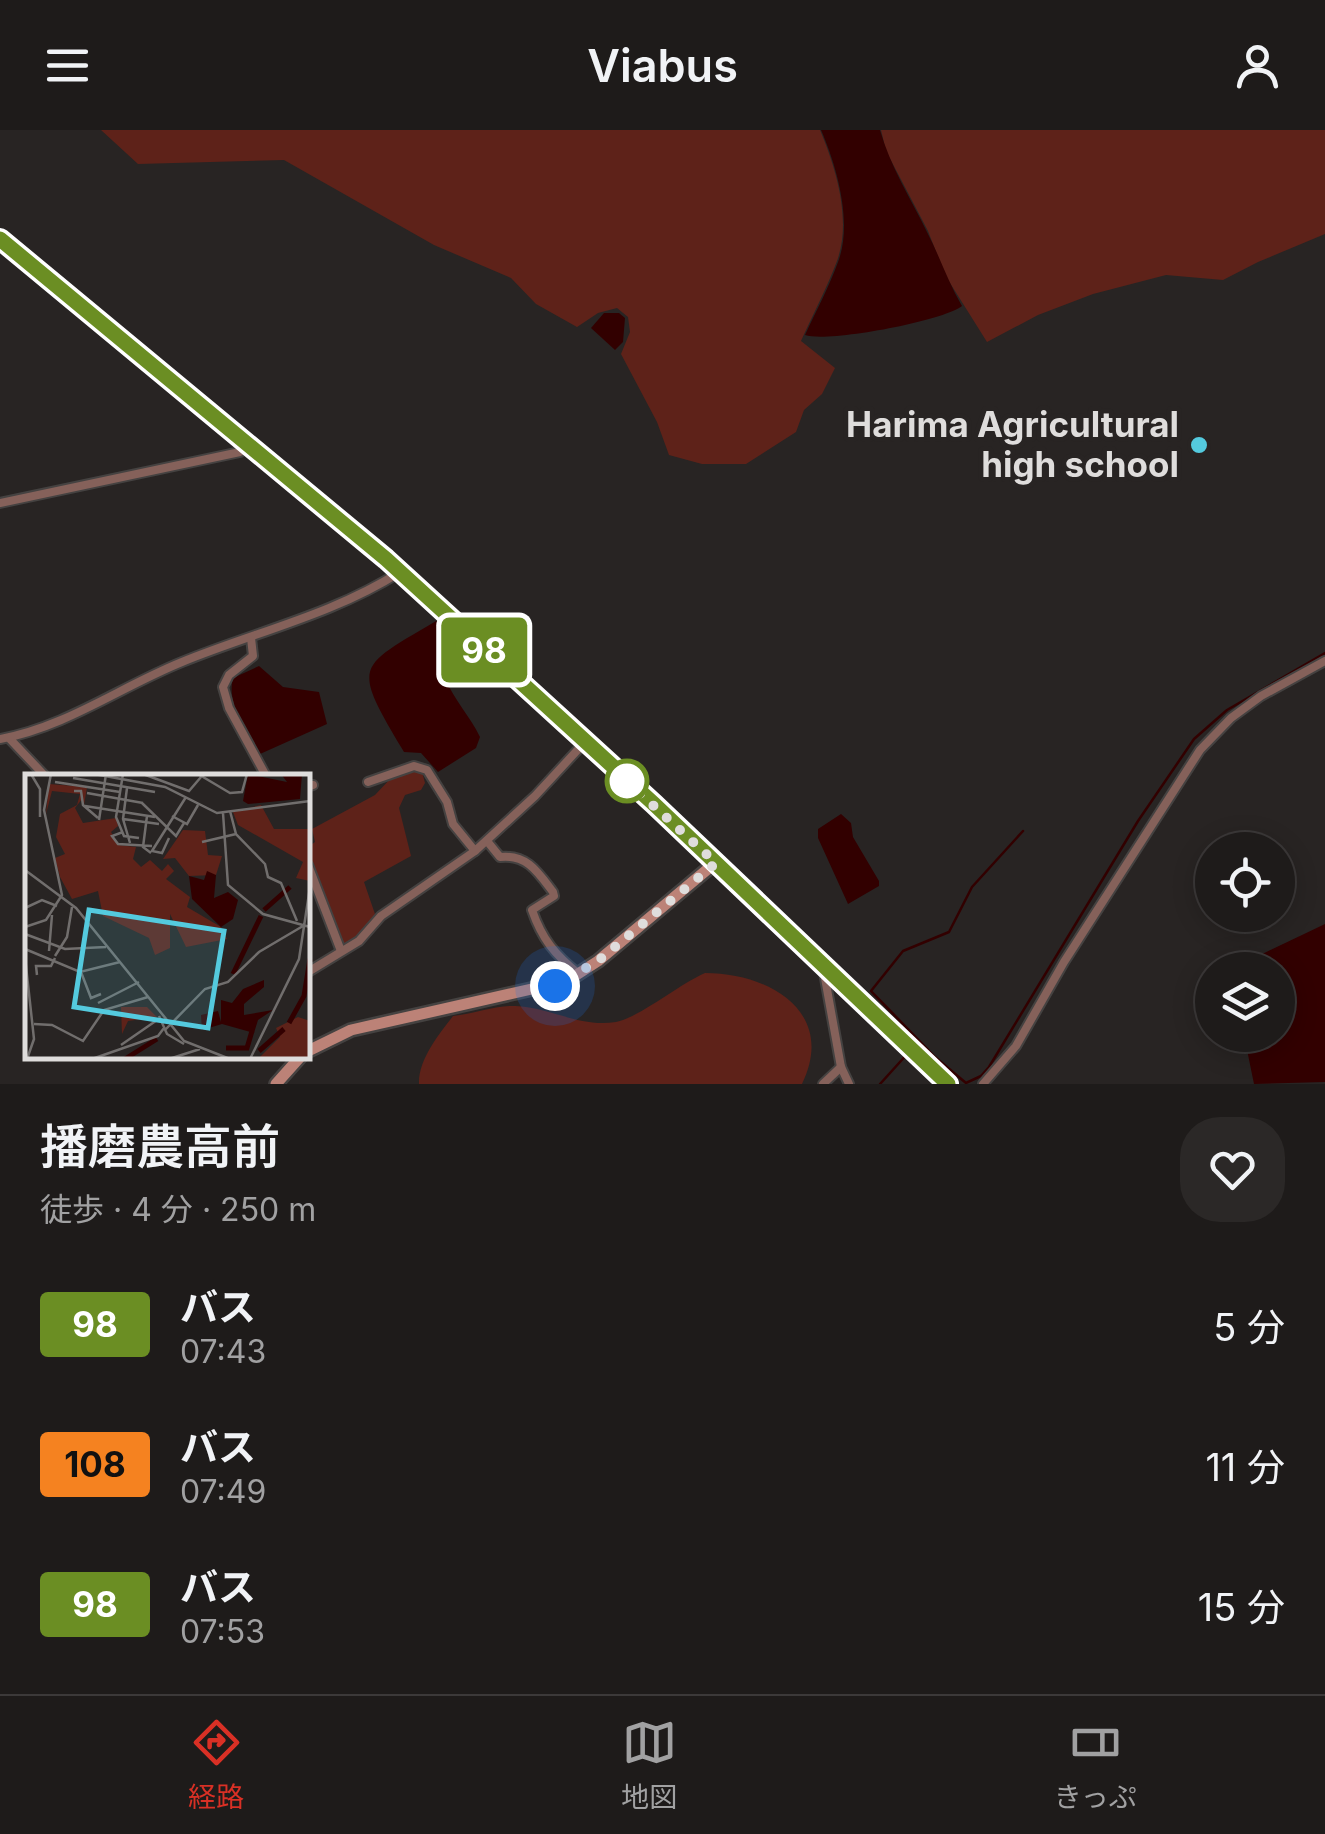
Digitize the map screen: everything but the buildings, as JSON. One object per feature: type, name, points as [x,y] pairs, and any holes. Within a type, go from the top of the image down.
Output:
[{"type":"main road","points":[[0,239],[400,572],[716,863],[948,1084]]},
{"type":"street","points":[[0,503],[240,452],[251,445]]},
{"type":"street","points":[[4,738],[44,729],[183,661],[329,610],[400,572]]},
{"type":"street","points":[[251,638],[253,656],[229,674],[223,687],[229,708],[262,774]]},
{"type":"street","points":[[983,1084],[1016,1046],[1064,962],[1200,750],[1231,718],[1261,696],[1325,661]]},
{"type":"street","points":[[4,738],[43,774]]},
{"type":"street","points":[[310,971],[359,941],[381,916],[475,852],[584,743]]},
{"type":"street","points":[[368,782],[414,766],[427,770],[447,802],[454,824],[475,852]]},
{"type":"street","points":[[487,841],[500,857],[531,864],[554,892],[554,896],[532,910],[540,934],[551,950],[579,974]]},
{"type":"street","points":[[310,1050],[351,1030],[555,986],[579,974],[716,863]]},
{"type":"street","points":[[310,869],[341,951]]},
{"type":"street","points":[[823,967],[841,1067],[849,1084]]},
{"type":"street","points":[[276,1084],[298,1059]]},
{"type":"street","points":[[823,1084],[841,1067]]},
{"type":"shaded area","points":[[101,130],[820,130],[836,177],[843,229],[837,261],[801,341],[835,368],[822,394],[804,410],[796,432],[746,464],[702,464],[669,455],[657,422],[621,354],[630,332],[628,317],[617,308],[598,313],[577,327],[536,304],[511,278],[434,245],[284,160],[138,164]]},
{"type":"shaded area","points":[[821,130],[880,130],[962,306],[933,318],[885,329],[837,336],[805,335],[838,262],[844,230],[837,178]]},
{"type":"shaded area","points":[[881,130],[1325,130],[1325,234],[1223,280],[1166,275],[1093,294],[1038,315],[987,342],[945,275],[928,231],[886,151]]},
{"type":"shaded area","points":[[604,313],[619,313],[625,318],[623,342],[615,350],[591,328]]},
{"type":"shaded area","points":[[436,621],[457,641],[445,678],[480,737],[476,748],[438,772],[421,753],[404,752],[370,683],[377,660]]},
{"type":"shaded area","points":[[259,666],[283,687],[319,692],[327,724],[260,754],[232,698],[233,678]]},
{"type":"shaded area","points":[[422,772],[425,783],[421,790],[405,795],[399,808],[411,856],[364,882],[376,917],[342,947],[310,861],[310,846],[315,842],[312,829],[375,795],[392,777]]},
{"type":"shaded area","points":[[841,814],[851,823],[853,837],[879,881],[879,886],[848,904],[818,838],[818,829]]},
{"type":"shaded area","points":[[1325,924],[1325,1082],[1254,1084],[1247,1052],[1295,1052],[1295,952],[1266,952]]},
{"type":"shaded area","points":[[705,973],[752,980],[791,1001],[804,1017],[811,1036],[811,1059],[802,1084],[419,1084],[426,1057],[453,1016],[515,1006],[577,1020],[616,1022]]},
{"type":"waterway","points":[[1023,831],[972,887],[949,932],[903,951],[871,991],[966,1083],[989,1067],[1138,821],[1194,739],[1227,710],[1325,653]]},
{"type":"waterway","points":[[880,1084],[909,1052]]},
{"type":"bus line","name":"98","points":[[0,239],[386,559],[654,804],[948,1084]]},
{"type":"place","name":"Harima Agricultural high school","points":[[1199,445]]},
{"type":"route","points":[[555,986],[598,961],[716,863],[620,775],[627,781]]}]
